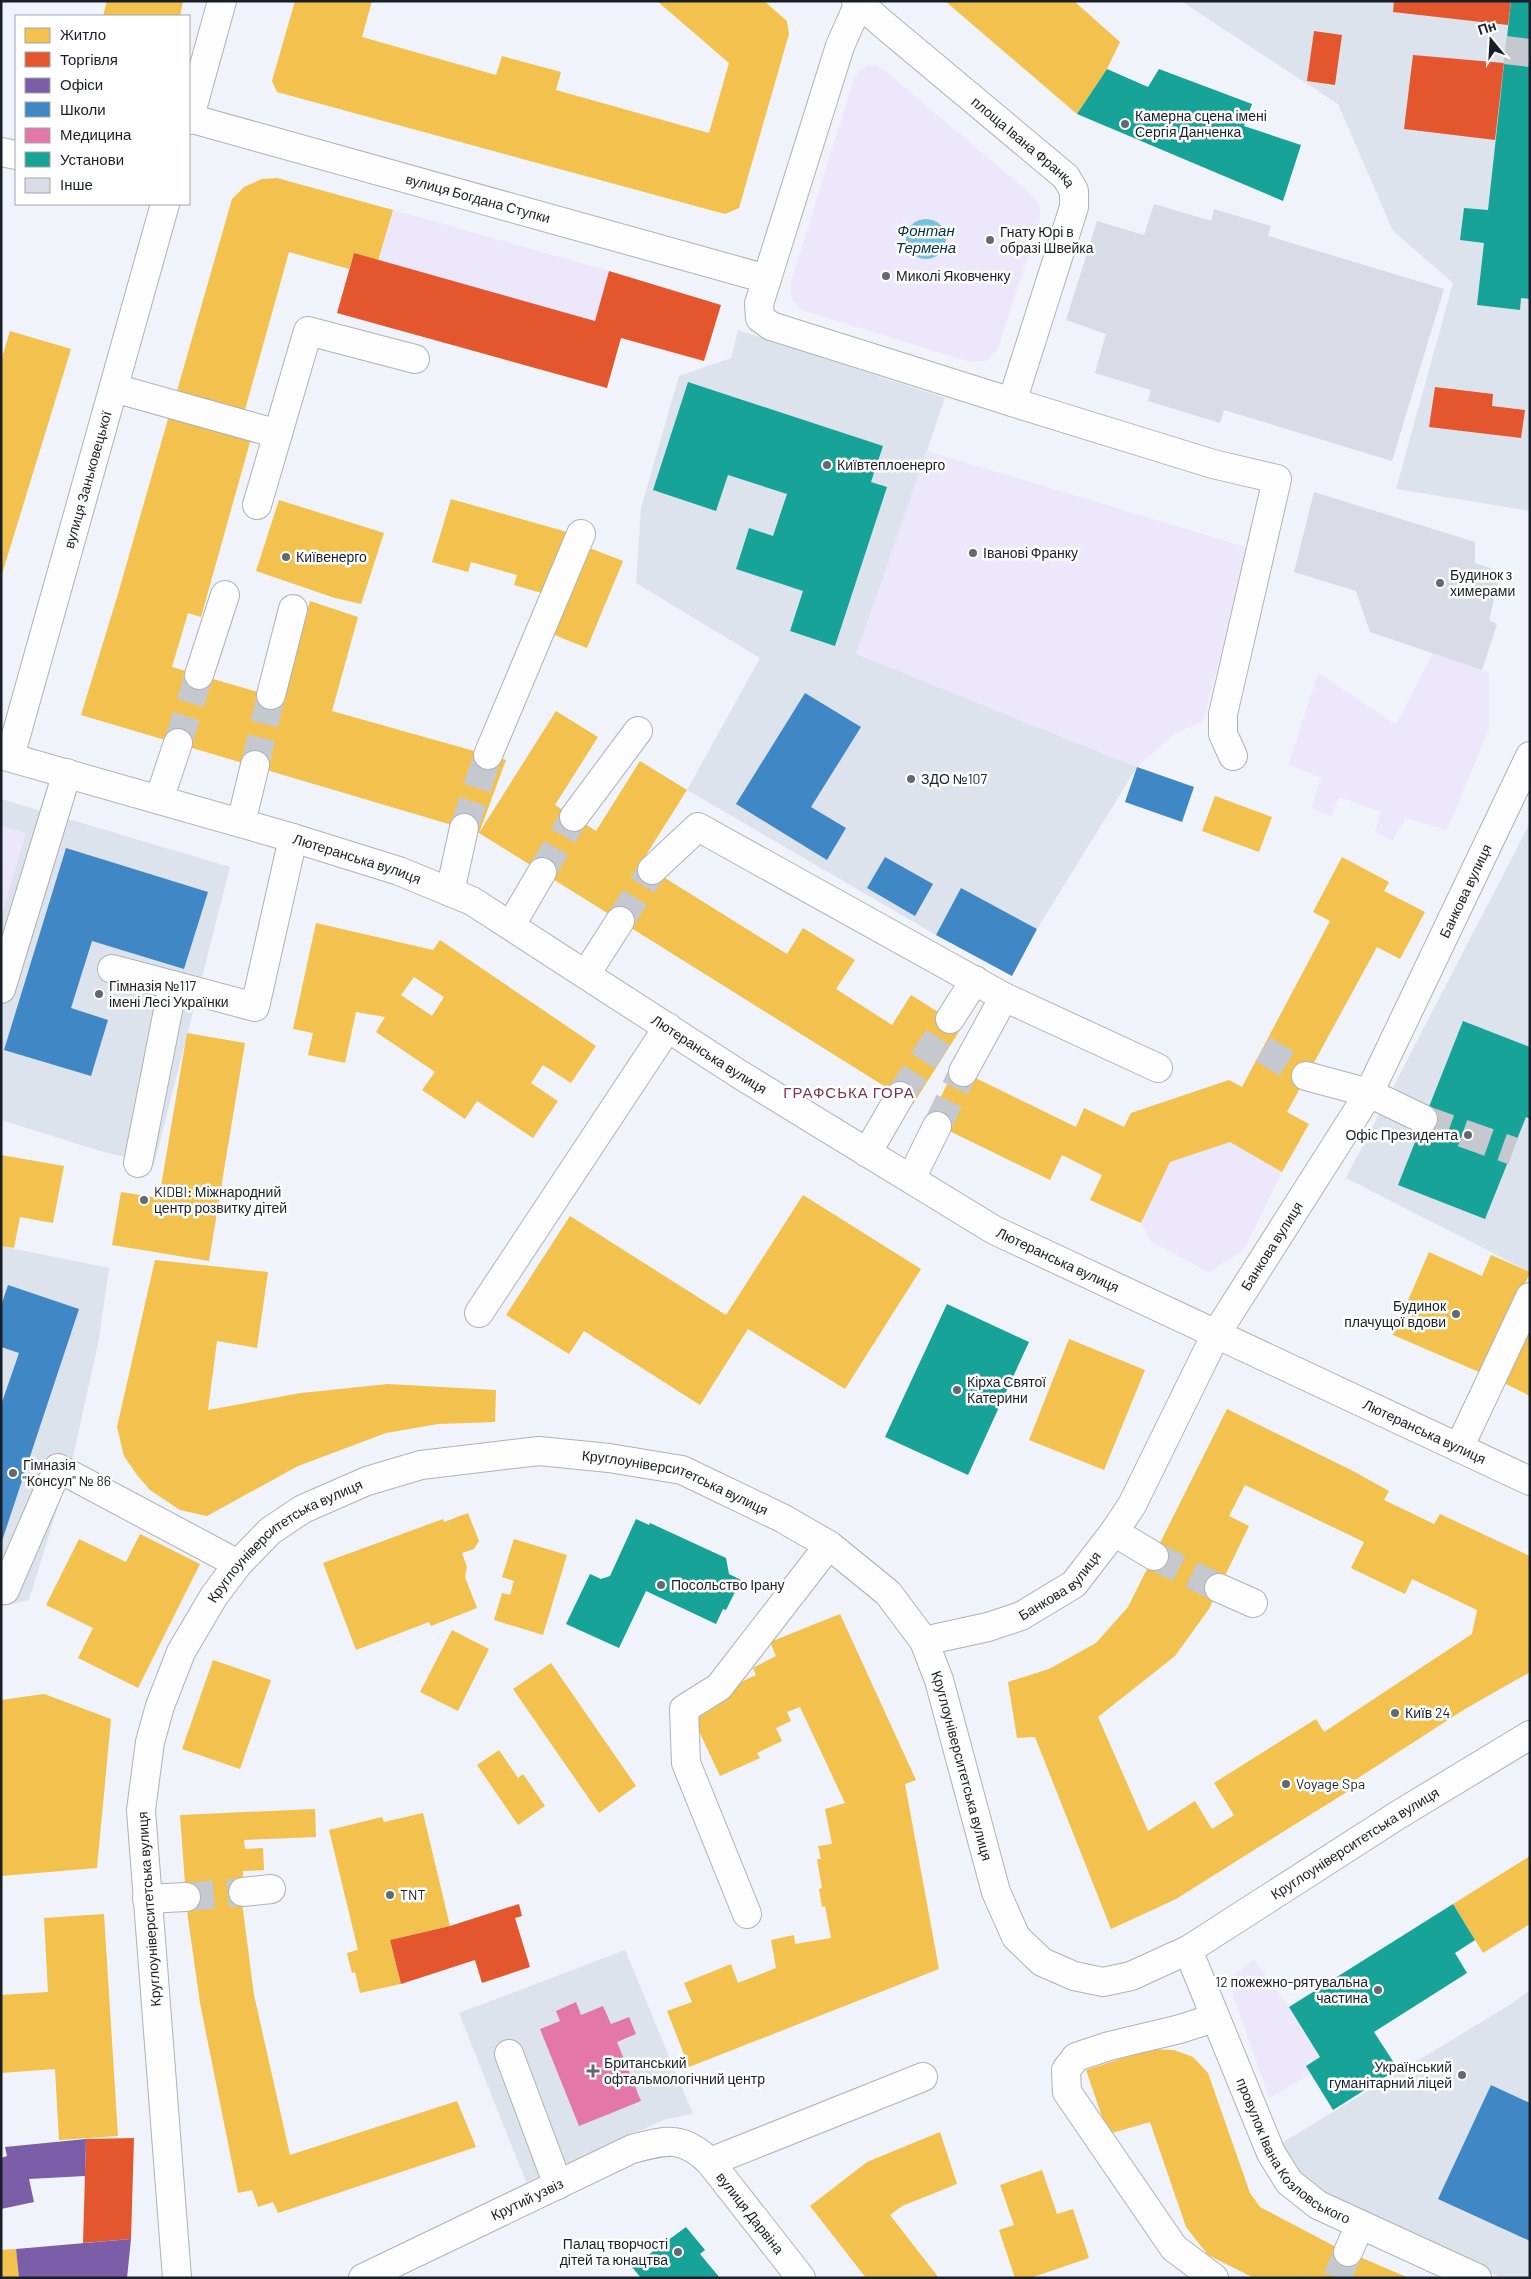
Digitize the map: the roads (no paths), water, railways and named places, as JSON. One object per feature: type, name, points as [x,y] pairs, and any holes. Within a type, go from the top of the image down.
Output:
[{"type":"street","points":[[190,115],[222,1]]},
{"type":"street","name":"площа Івана Франка","points":[[858,2],[1066,178],[1074,191],[1074,207],[1012,402],[771,326],[760,318],[758,311],[767,280],[840,46],[858,2]]},
{"type":"street","name":"вулиця Богдана Ступки","points":[[190,119],[767,280]]},
{"type":"street","points":[[1,152],[15,155]]},
{"type":"street","name":"вулиця Заньковецької","points":[[6,756],[114,388],[165,205]]},
{"type":"street","points":[[257,505],[308,331],[415,359]]},
{"type":"street","points":[[114,388],[278,434]]},
{"type":"street","points":[[1012,402],[1213,464],[1277,479],[1223,714],[1223,734],[1234,756]]},
{"type":"street","points":[[488,755],[580,534]]},
{"type":"street","points":[[199,675],[225,596]]},
{"type":"street","points":[[271,696],[293,609]]},
{"type":"street","points":[[574,817],[638,731]]},
{"type":"street","points":[[159,800],[178,743]]},
{"type":"street","name":"Лютеранська вулиця","points":[[6,756],[293,838],[400,871],[472,901],[867,1153],[994,1230],[1530,1481]]},
{"type":"street","name":"Банкова вулиця","points":[[924,1641],[988,1627],[1021,1616],[1074,1584],[1114,1532],[1132,1505],[1216,1334],[1369,1093],[1530,756]]},
{"type":"street","points":[[241,823],[255,766]]},
{"type":"street","points":[[1,989],[67,773]]},
{"type":"street","points":[[652,870],[698,827],[1004,997],[1158,1068]]},
{"type":"street","points":[[450,892],[464,828]]},
{"type":"street","points":[[112,969],[255,1007],[293,838]]},
{"type":"street","points":[[511,925],[542,872]]},
{"type":"street","points":[[586,974],[620,921]]},
{"type":"street","points":[[950,1019],[975,980]]},
{"type":"street","points":[[138,1163],[173,985]]},
{"type":"street","points":[[963,1072],[1004,997]]},
{"type":"street","points":[[479,1313],[668,1027]]},
{"type":"street","points":[[1306,1076],[1369,1093],[1424,1119]]},
{"type":"street","points":[[867,1153],[900,1096]]},
{"type":"street","points":[[911,1179],[938,1126]]},
{"type":"street","points":[[1459,1448],[1530,1297]]},
{"type":"street","name":"Круглоуніверситетська вулиця","points":[[177,2278],[141,1810],[152,1733],[160,1706],[181,1652],[214,1596],[238,1564],[270,1531],[303,1509],[367,1481],[420,1465],[538,1451],[609,1458],[682,1470],[782,1518],[829,1545],[888,1593],[924,1641],[939,1680],[996,1892],[1016,1936],[1042,1962],[1074,1976],[1103,1982],[1131,1976],[1188,1950],[1398,1815],[1530,1735]]},
{"type":"street","points":[[5,1590],[58,1468],[238,1564]]},
{"type":"street","points":[[1114,1532],[1154,1556]]},
{"type":"street","points":[[747,1914],[686,1763],[684,1709],[719,1687],[829,1545]]},
{"type":"street","points":[[1219,1588],[1253,1603]]},
{"type":"street","points":[[243,1892],[271,1889]]},
{"type":"street","points":[[147,1899],[186,1897]]},
{"type":"street","name":"провулок Івана Козловського","points":[[1188,1950],[1214,2018],[1271,2153],[1289,2182],[1318,2205],[1477,2278]]},
{"type":"street","points":[[1214,2018],[1189,2027],[1109,2046],[1076,2057],[1066,2070],[1067,2092],[1174,2248],[1214,2278]]},
{"type":"street","points":[[509,2054],[558,2185]]},
{"type":"street","points":[[704,2155],[923,2077]]},
{"type":"street","name":"Крутий узвіз","points":[[363,2278],[405,2269],[558,2185],[632,2149],[660,2142],[679,2141],[704,2155]]},
{"type":"street","name":"вулиця Дарвіна","points":[[704,2155],[800,2278]]},
{"type":"street","points":[[1348,2252],[1360,2225]]},
{"type":"water","name":"Фонтан Термена","points":[[930,219],[937,222],[943,228],[946,239],[945,247],[937,256],[930,259],[922,259],[915,256],[907,247],[906,235],[909,228],[918,220]]},
{"type":"tunnel","points":[[1505,50],[1530,53]]},
{"type":"tunnel","points":[[178,743],[199,675]]},
{"type":"tunnel","points":[[255,765],[271,695]]},
{"type":"tunnel","points":[[464,828],[488,755]]},
{"type":"tunnel","points":[[542,872],[574,817]]},
{"type":"tunnel","points":[[620,921],[652,870]]},
{"type":"tunnel","points":[[900,1096],[950,1019]]},
{"type":"tunnel","points":[[1263,1049],[1306,1076]]},
{"type":"tunnel","points":[[937,1126],[963,1072]]},
{"type":"tunnel","points":[[1423,1119],[1513,1151]]},
{"type":"tunnel","points":[[1154,1556],[1219,1588]]},
{"type":"tunnel","points":[[186,1897],[243,1892]]},
{"type":"tunnel","points":[[1337,2278],[1348,2252]]},
{"type":"place","name":"Камерна сцена імені Сергія Данченка","points":[[1125,124]]},
{"type":"place","name":"Гнату Юрі в образі Швейка","points":[[990,240]]},
{"type":"place","name":"Миколі Яковченку","points":[[886,276]]},
{"type":"place","name":"Київтеплоенерго","points":[[827,465]]},
{"type":"place","name":"Іванові Франку","points":[[973,553]]},
{"type":"place","name":"Київенерго","points":[[286,557]]},
{"type":"place","name":"Будинок з химерами","points":[[1440,583]]},
{"type":"place","name":"ЗДО №107","points":[[911,779]]},
{"type":"place","name":"Гімназія №117 імені Лесі Українки","points":[[99,994]]},
{"type":"place","name":"Офіс Президента","points":[[1468,1135]]},
{"type":"place","name":"KIDBI: Міжнародний центр розвитку дітей","points":[[144,1200]]},
{"type":"place","name":"Будинок плачущої вдови","points":[[1456,1314]]},
{"type":"place","name":"Кірха Святої Катерини","points":[[957,1390]]},
{"type":"place","name":"Гімназія \"Консул\" № 86","points":[[13,1473]]},
{"type":"place","name":"Посольство Ірану","points":[[661,1585]]},
{"type":"place","name":"Київ 24","points":[[1395,1713]]},
{"type":"place","name":"Voyage Spa","points":[[1286,1784]]},
{"type":"place","name":"TNT","points":[[390,1895]]},
{"type":"place","name":"12 пожежно-рятувальна частина","points":[[1378,1990]]},
{"type":"place","name":"Британський офтальмологічний центр","points":[[593,2071]]},
{"type":"place","name":"Український гуманітарний ліцей","points":[[1462,2075]]},
{"type":"place","name":"Палац творчості дітей та юнацтва","points":[[678,2252]]},
{"type":"district","name":"ГРАФСЬКА ГОРА","points":[[849,1093]]}]
